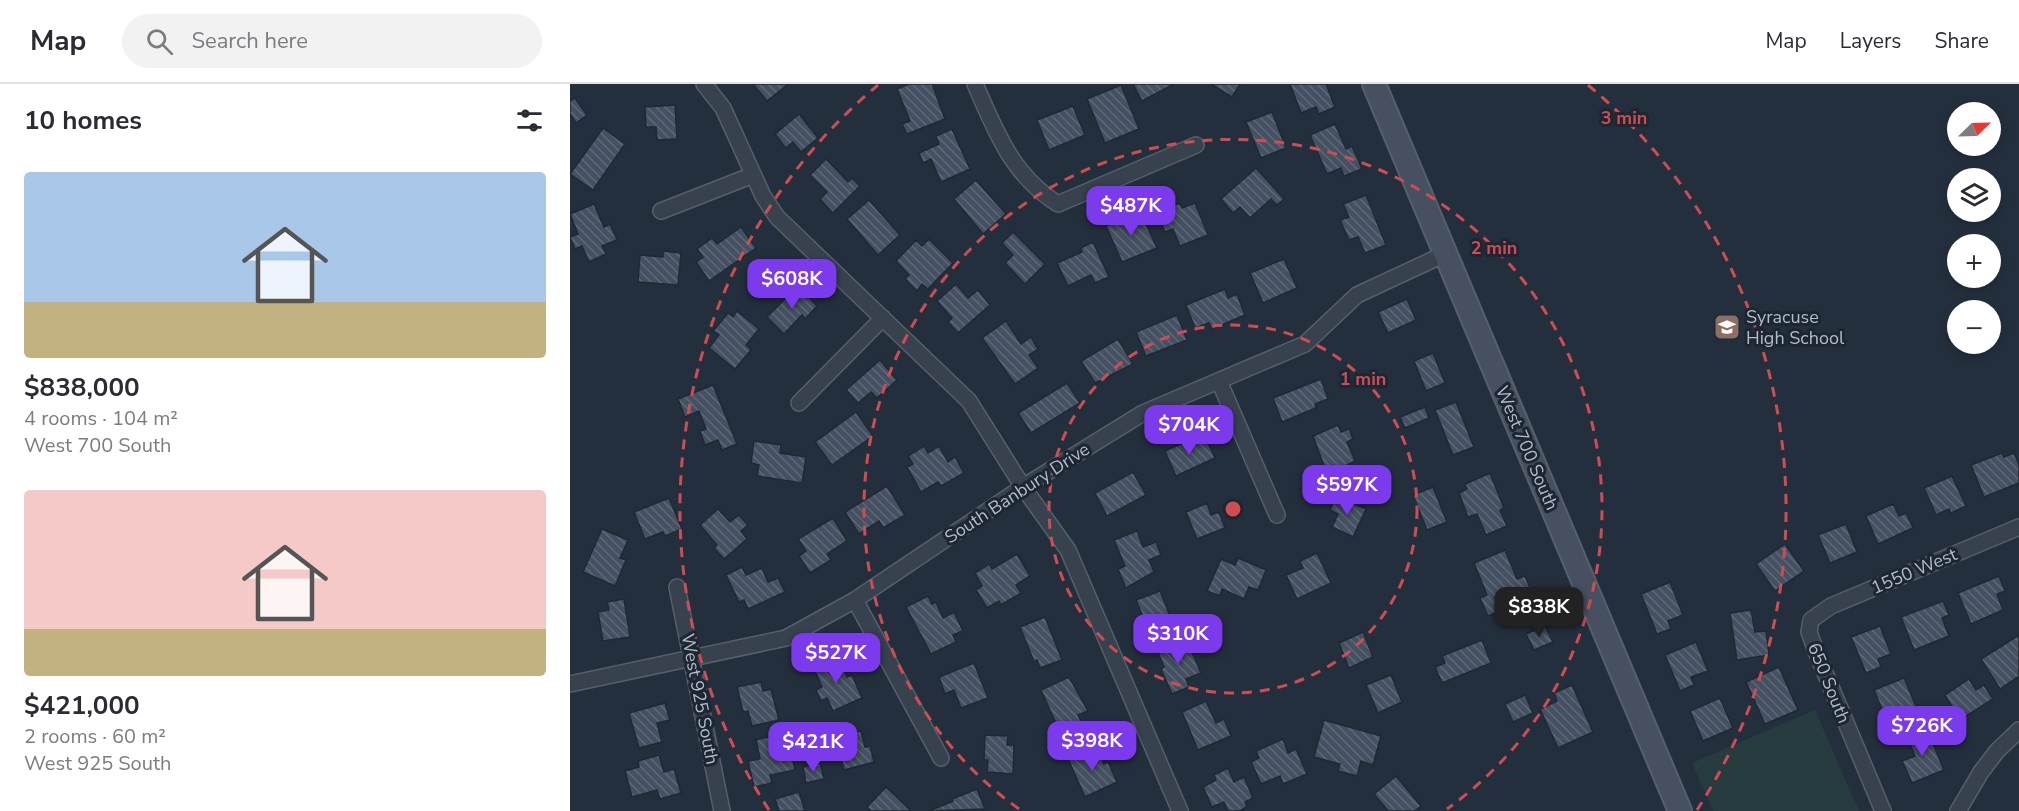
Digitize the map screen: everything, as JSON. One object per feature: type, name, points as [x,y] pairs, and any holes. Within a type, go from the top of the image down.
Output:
[{"type":"street","points":[[704,84],[723,108],[738,135],[763,196],[777,217],[969,401],[1023,487],[1068,550],[1180,811]]},
{"type":"street","points":[[975,84],[1001,144],[1030,183],[1058,204],[1196,145]]},
{"type":"street","name":"West 700 South","points":[[1374,84],[1680,811]]},
{"type":"street","points":[[661,211],[753,174]]},
{"type":"street","name":"South Banbury Drive","points":[[570,684],[692,656],[786,638],[855,600],[1023,487],[1143,413],[1305,344],[1357,295],[1445,254]]},
{"type":"street","points":[[799,403],[883,318]]},
{"type":"street","points":[[1219,381],[1277,515]]},
{"type":"street","name":"1550 West","points":[[1811,620],[1831,606],[2019,527]]},
{"type":"street","name":"West 925 South","points":[[677,587],[722,811]]},
{"type":"street","points":[[855,600],[941,758]]},
{"type":"street","name":"650 South","points":[[1811,620],[1809,632],[1815,649],[1882,811]]},
{"type":"street","points":[[1958,811],[1981,772],[1997,751],[2019,730]]},
{"type":"green space","points":[[1815,710],[1859,811],[1713,811],[1692,763]]},
{"type":"building","points":[[753,84],[787,84],[787,85],[767,101]]},
{"type":"building","points":[[909,84],[932,84],[945,119],[907,134],[902,124],[910,121],[897,89]]},
{"type":"building","points":[[1133,84],[1174,84],[1142,101]]},
{"type":"building","points":[[1211,84],[1240,84],[1232,97]]},
{"type":"building","points":[[1290,84],[1326,84],[1335,107],[1319,114],[1316,107],[1301,113]]},
{"type":"building","points":[[1121,85],[1139,129],[1105,143],[1087,99]]},
{"type":"building","points":[[575,98],[587,115],[576,123],[570,114],[570,101]]},
{"type":"building","points":[[675,105],[677,139],[657,140],[656,127],[646,127],[645,107]]},
{"type":"building","points":[[1073,106],[1085,135],[1049,150],[1037,120]]},
{"type":"building","points":[[1272,112],[1286,148],[1261,158],[1246,122]]},
{"type":"building","points":[[799,114],[818,138],[801,152],[793,142],[786,148],[775,134]]},
{"type":"building","points":[[1335,124],[1346,149],[1352,146],[1362,169],[1344,176],[1341,168],[1327,174],[1310,135]]},
{"type":"building","points":[[603,128],[625,144],[593,190],[570,174]]},
{"type":"building","points":[[952,129],[970,169],[941,182],[931,159],[923,163],[919,153],[939,144],[936,136]]},
{"type":"building","points":[[826,159],[848,182],[852,178],[860,186],[833,213],[820,199],[827,192],[810,175]]},
{"type":"building","points":[[1256,168],[1284,199],[1277,205],[1271,199],[1250,218],[1240,207],[1233,213],[1221,199]]},
{"type":"building","points":[[976,180],[1006,214],[983,234],[954,199]]},
{"type":"building","points":[[1366,195],[1386,245],[1365,253],[1358,237],[1349,240],[1340,220],[1349,217],[1343,204]]},
{"type":"building","points":[[869,200],[900,235],[878,255],[847,219]]},
{"type":"building","points":[[1180,203],[1182,208],[1195,203],[1208,235],[1180,246],[1173,229],[1165,232],[1157,212]]},
{"type":"building","points":[[594,204],[604,227],[610,224],[617,240],[602,246],[606,254],[589,262],[582,246],[575,249],[570,237],[578,234],[570,214]]},
{"type":"building","points":[[1140,211],[1157,248],[1122,262],[1106,226]]},
{"type":"building","points":[[741,227],[756,248],[709,281],[696,262],[703,257],[697,249],[712,238],[717,244]]},
{"type":"building","points":[[1013,232],[1045,264],[1025,284],[1005,263],[1013,255],[1002,243]]},
{"type":"building","points":[[929,239],[953,263],[928,289],[922,284],[917,291],[905,279],[909,275],[896,261],[916,240],[922,246]]},
{"type":"building","points":[[1093,242],[1109,277],[1095,283],[1091,275],[1068,286],[1057,263],[1082,252],[1081,248]]},
{"type":"building","points":[[663,251],[681,253],[678,285],[638,282],[640,255],[663,257]]},
{"type":"building","points":[[1284,259],[1297,288],[1263,303],[1250,273]]},
{"type":"building","points":[[956,284],[968,298],[978,290],[990,305],[958,333],[948,322],[952,318],[937,301]]},
{"type":"building","points":[[798,286],[817,306],[805,319],[802,315],[784,334],[767,317]]},
{"type":"building","points":[[1225,289],[1228,298],[1237,294],[1245,315],[1212,329],[1209,323],[1195,328],[1186,305]]},
{"type":"building","points":[[1407,299],[1416,320],[1388,333],[1378,312]]},
{"type":"building","points":[[737,311],[759,329],[746,345],[751,350],[735,369],[709,348],[719,335],[713,331],[728,313],[733,317]]},
{"type":"building","points":[[1177,315],[1187,340],[1146,356],[1136,332]]},
{"type":"building","points":[[1006,321],[1021,344],[1031,337],[1038,349],[1029,355],[1038,368],[1015,384],[982,338]]},
{"type":"building","points":[[1118,339],[1133,364],[1095,383],[1081,361]]},
{"type":"building","points":[[1433,353],[1445,383],[1426,391],[1414,361]]},
{"type":"building","points":[[880,360],[897,380],[877,398],[871,392],[858,403],[846,390]]},
{"type":"building","points":[[1321,379],[1328,399],[1315,404],[1316,408],[1282,422],[1273,398]]},
{"type":"building","points":[[1067,383],[1080,403],[1031,433],[1018,413]]},
{"type":"building","points":[[713,385],[737,444],[722,450],[718,440],[705,445],[700,431],[706,429],[699,411],[685,417],[678,399]]},
{"type":"building","points":[[1456,402],[1474,447],[1453,455],[1435,410]]},
{"type":"building","points":[[1425,407],[1429,418],[1405,428],[1400,417]]},
{"type":"building","points":[[856,412],[873,436],[832,465],[815,442]]},
{"type":"building","points":[[1338,425],[1341,432],[1349,429],[1353,439],[1347,442],[1355,461],[1345,466],[1349,474],[1330,482],[1313,436]]},
{"type":"building","points":[[1205,437],[1215,458],[1176,476],[1165,451],[1190,440],[1191,443]]},
{"type":"building","points":[[754,441],[781,445],[780,453],[806,457],[802,483],[757,476],[759,465],[751,463]]},
{"type":"building","points":[[924,446],[928,453],[939,446],[948,462],[955,457],[964,473],[941,486],[938,482],[921,492],[907,467],[913,464],[908,456]]},
{"type":"building","points":[[2002,453],[2004,457],[2014,453],[2019,465],[2019,483],[1984,497],[1971,465]]},
{"type":"building","points":[[1133,472],[1146,495],[1107,516],[1095,493]]},
{"type":"building","points":[[1490,473],[1504,508],[1500,510],[1507,526],[1486,535],[1477,514],[1468,517],[1459,493],[1467,489],[1465,484]]},
{"type":"building","points":[[1952,476],[1966,506],[1951,513],[1949,509],[1936,515],[1924,488]]},
{"type":"building","points":[[887,486],[905,515],[883,528],[879,521],[859,534],[845,512]]},
{"type":"building","points":[[1433,487],[1447,522],[1427,530],[1413,495]]},
{"type":"building","points":[[1336,496],[1366,509],[1353,537],[1332,527],[1338,514],[1330,510]]},
{"type":"building","points":[[669,498],[682,529],[665,536],[663,532],[645,539],[634,512]]},
{"type":"building","points":[[1207,503],[1211,515],[1219,512],[1225,528],[1197,539],[1186,512]]},
{"type":"building","points":[[1893,504],[1899,516],[1906,513],[1913,528],[1878,544],[1866,516]]},
{"type":"building","points":[[718,509],[730,522],[739,515],[748,525],[741,531],[747,539],[724,559],[714,548],[717,545],[700,525]]},
{"type":"building","points":[[833,518],[847,541],[827,554],[831,560],[810,573],[799,556],[806,551],[798,539]]},
{"type":"building","points":[[1846,524],[1857,552],[1830,563],[1818,535]]},
{"type":"building","points":[[602,529],[628,540],[620,558],[626,560],[615,586],[583,572]]},
{"type":"building","points":[[1137,531],[1143,547],[1156,542],[1161,555],[1149,560],[1154,572],[1126,588],[1118,569],[1125,566],[1114,540]]},
{"type":"building","points":[[1785,544],[1804,571],[1775,591],[1756,564]]},
{"type":"building","points":[[1505,550],[1517,579],[1525,576],[1535,599],[1516,607],[1513,599],[1503,603],[1505,609],[1488,616],[1480,598],[1487,595],[1474,563]]},
{"type":"building","points":[[1317,553],[1331,583],[1297,599],[1286,575],[1303,568],[1300,561]]},
{"type":"building","points":[[1017,554],[1030,576],[1016,585],[1021,593],[1001,605],[999,601],[987,608],[976,590],[982,586],[975,573],[989,564],[992,569]]},
{"type":"building","points":[[1238,558],[1266,570],[1258,590],[1249,587],[1244,599],[1222,589],[1220,596],[1207,591],[1221,559],[1235,565]]},
{"type":"building","points":[[742,567],[746,575],[762,568],[768,582],[778,578],[785,592],[748,609],[744,600],[739,602],[726,575]]},
{"type":"building","points":[[1999,576],[2005,591],[1997,594],[2003,610],[1971,624],[1958,593]]},
{"type":"building","points":[[1670,582],[1683,615],[1668,621],[1671,629],[1657,634],[1641,594]]},
{"type":"building","points":[[1160,591],[1174,626],[1144,638],[1137,620],[1143,617],[1136,600]]},
{"type":"building","points":[[928,596],[932,604],[936,602],[943,618],[954,612],[963,631],[953,635],[956,642],[931,654],[906,607]]},
{"type":"building","points":[[624,599],[630,637],[603,641],[598,612],[609,610],[607,602]]},
{"type":"building","points":[[1943,601],[1949,615],[1942,618],[1949,636],[1914,650],[1901,617]]},
{"type":"building","points":[[1751,610],[1755,632],[1766,631],[1769,655],[1737,660],[1730,613]]},
{"type":"building","points":[[1045,617],[1062,660],[1040,668],[1037,660],[1034,662],[1020,627]]},
{"type":"building","points":[[1545,626],[1553,642],[1534,650],[1526,634]]},
{"type":"building","points":[[1880,626],[1891,654],[1878,659],[1881,667],[1866,673],[1851,637]]},
{"type":"building","points":[[1363,632],[1373,657],[1349,668],[1339,643]]},
{"type":"building","points":[[2019,635],[2019,676],[2000,689],[1981,659]]},
{"type":"building","points":[[1186,638],[1201,673],[1186,679],[1189,687],[1172,694],[1161,669],[1164,667],[1157,650]]},
{"type":"building","points":[[1482,640],[1491,663],[1442,683],[1435,667],[1445,663],[1442,656]]},
{"type":"building","points":[[1696,642],[1708,671],[1691,677],[1694,685],[1680,691],[1665,655]]},
{"type":"building","points":[[837,656],[847,677],[852,675],[862,698],[833,711],[827,698],[821,701],[816,690],[822,687],[813,666]]},
{"type":"building","points":[[974,663],[988,698],[961,708],[954,690],[945,694],[939,677]]},
{"type":"building","points":[[1779,667],[1798,710],[1765,724],[1746,682]]},
{"type":"building","points":[[1391,675],[1402,702],[1378,713],[1366,685]]},
{"type":"building","points":[[1069,677],[1088,711],[1078,715],[1085,730],[1063,739],[1041,690]]},
{"type":"building","points":[[1904,678],[1921,718],[1891,731],[1874,690]]},
{"type":"building","points":[[1969,679],[1976,690],[1984,685],[1993,699],[1960,720],[1945,695]]},
{"type":"building","points":[[761,682],[763,691],[771,689],[779,720],[752,726],[748,711],[743,712],[737,687]]},
{"type":"building","points":[[1572,685],[1593,732],[1558,748],[1540,709],[1557,701],[1554,693]]},
{"type":"building","points":[[1525,695],[1533,713],[1513,722],[1505,704]]},
{"type":"building","points":[[1720,698],[1733,728],[1703,741],[1690,711]]},
{"type":"building","points":[[1206,701],[1216,723],[1224,719],[1231,736],[1198,750],[1182,712]]},
{"type":"building","points":[[665,703],[670,720],[657,723],[662,742],[639,748],[629,713]]},
{"type":"building","points":[[1324,720],[1381,736],[1373,765],[1361,761],[1357,776],[1338,771],[1340,764],[1314,757]]},
{"type":"building","points":[[1926,727],[1944,770],[1912,783],[1902,761],[1915,756],[1906,735]]},
{"type":"building","points":[[861,731],[865,747],[870,746],[874,762],[844,770],[836,737]]},
{"type":"building","points":[[780,734],[784,753],[791,751],[795,770],[770,775],[772,783],[754,787],[748,761],[760,759],[756,740]]},
{"type":"building","points":[[985,735],[1008,736],[1007,745],[1014,745],[1013,774],[987,772],[988,760],[984,760]]},
{"type":"building","points":[[1283,739],[1288,753],[1296,749],[1307,774],[1283,784],[1280,776],[1261,784],[1251,762],[1259,758],[1256,751]]},
{"type":"building","points":[[1096,746],[1104,764],[1108,762],[1117,782],[1085,797],[1068,759]]},
{"type":"building","points":[[659,755],[664,772],[674,769],[681,793],[660,799],[657,790],[632,797],[625,771],[639,767],[638,761]]},
{"type":"building","points":[[820,763],[824,779],[806,783],[803,767]]},
{"type":"building","points":[[1228,768],[1234,782],[1244,777],[1253,798],[1245,802],[1247,807],[1239,811],[1228,811],[1224,802],[1212,807],[1203,787],[1216,780],[1214,775]]},
{"type":"building","points":[[1396,776],[1421,806],[1415,811],[1388,811],[1374,794]]},
{"type":"building","points":[[886,787],[911,811],[871,811],[867,807]]},
{"type":"building","points":[[977,789],[985,809],[929,811],[953,801],[952,799]]},
{"type":"building","points":[[799,792],[805,811],[779,811],[775,799]]},
{"type":"place","name":"Syracuse High School","points":[[1727,327]]}]
